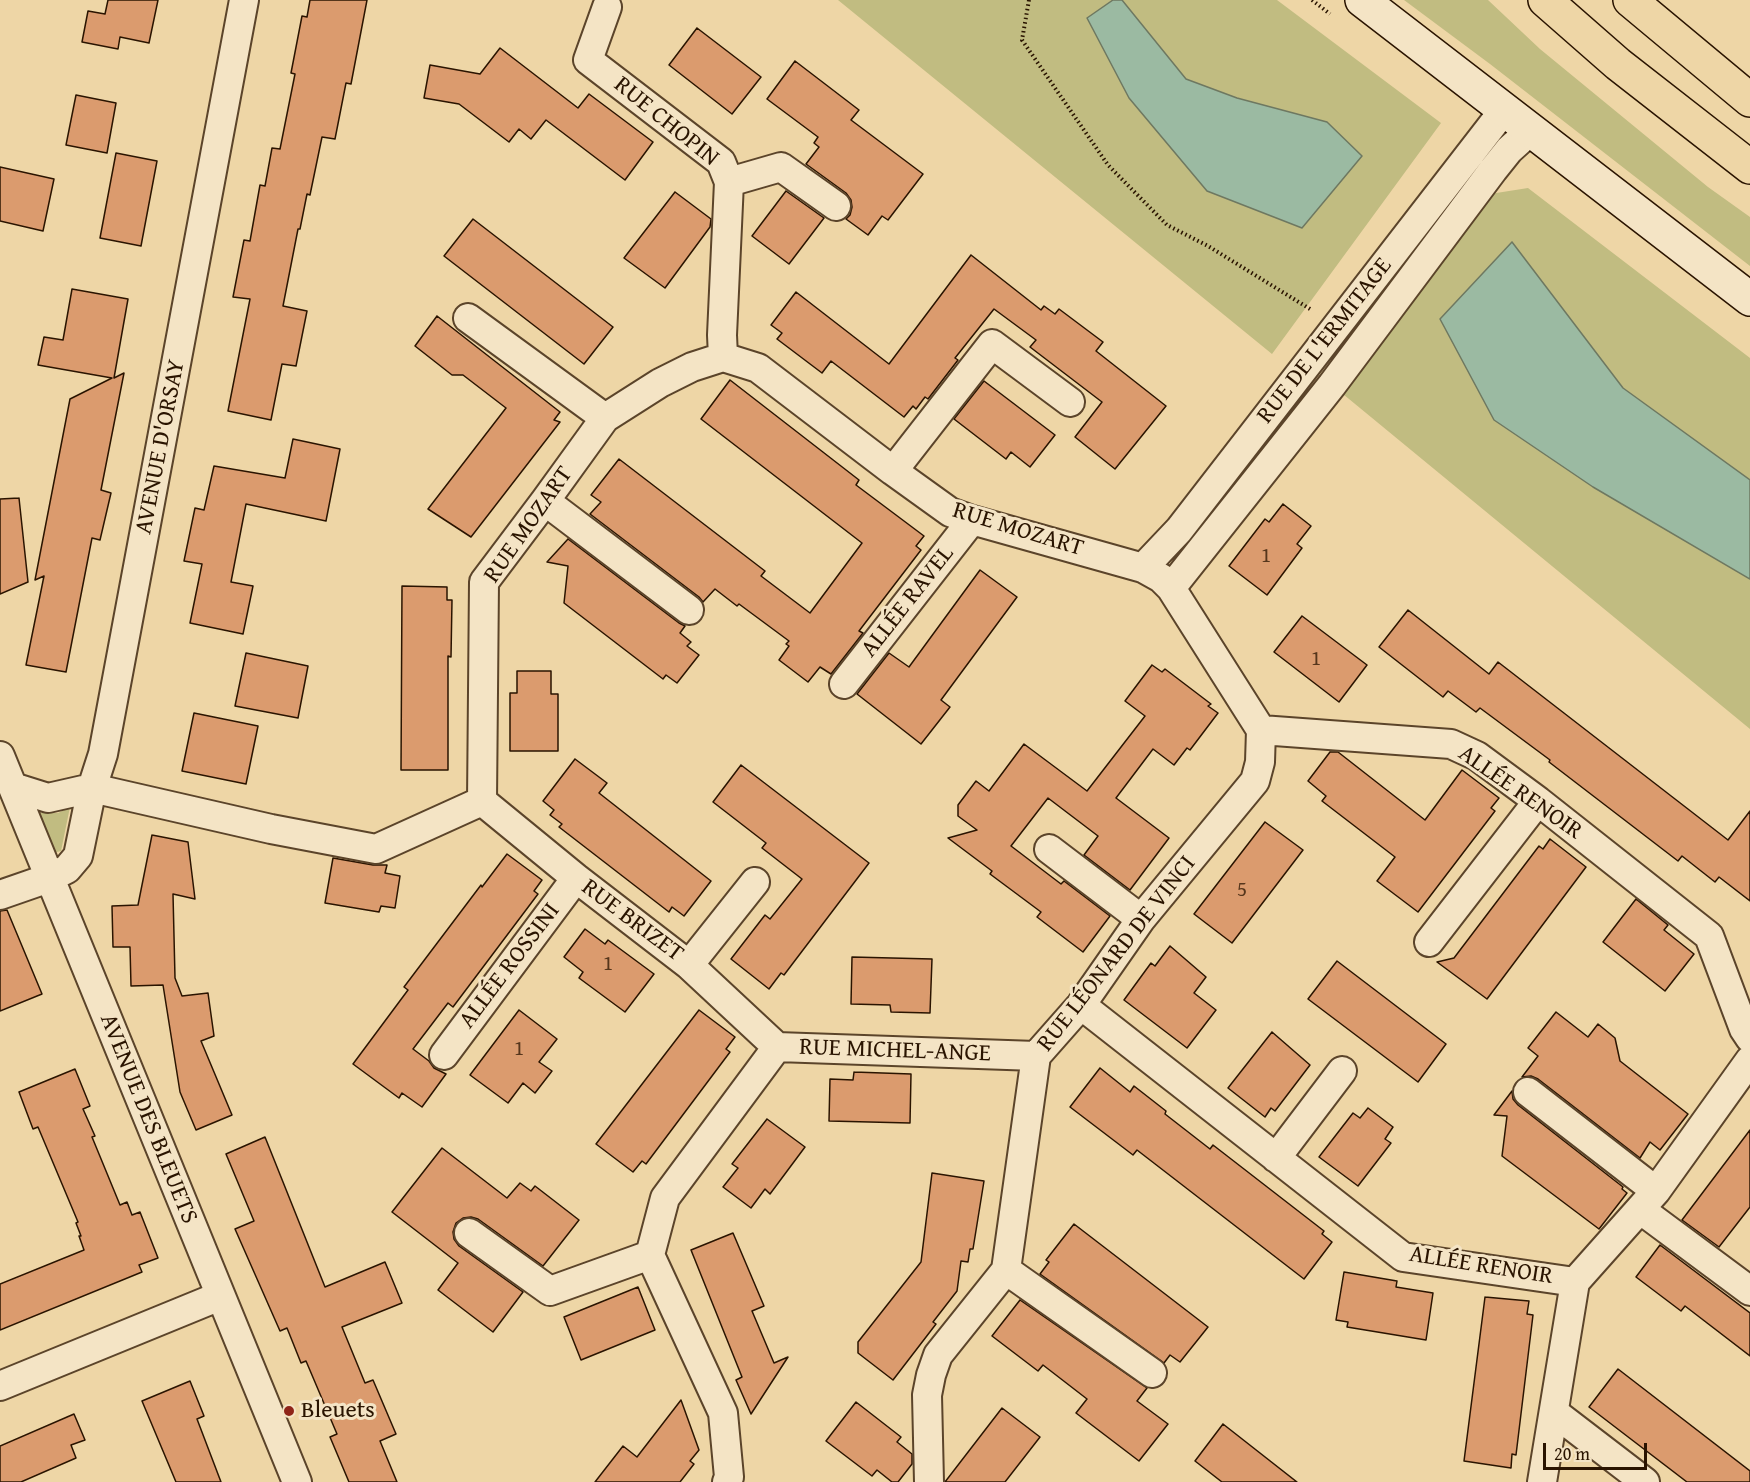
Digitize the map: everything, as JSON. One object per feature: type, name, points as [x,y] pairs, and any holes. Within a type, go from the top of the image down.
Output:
[{"type":"highway","points":[[1545,0],[1618,64],[1750,167]]},
{"type":"highway","points":[[1630,0],[1750,100]]},
{"type":"main road","points":[[1362,0],[1750,299]]},
{"type":"street","name":"AVENUE D'ORSAY","points":[[0,895],[49,878],[67,869],[78,856],[92,789],[104,754],[244,0]]},
{"type":"street","name":"RUE CHOPIN","points":[[607,8],[588,60],[722,162],[729,182],[723,357]]},
{"type":"street","name":"RUE DE L'ERMITAGE","points":[[1143,568],[1179,530],[1504,110]]},
{"type":"street","name":"RUE DE L'ERMITAGE","points":[[1171,588],[1332,385],[1493,170],[1509,150],[1530,131]]},
{"type":"street","points":[[729,182],[781,167],[836,206]]},
{"type":"street","points":[[468,318],[605,417]]},
{"type":"street","points":[[893,471],[992,344],[1070,402]]},
{"type":"street","name":"RUE MOZART","points":[[482,801],[484,582],[605,417],[660,383],[692,367],[723,357],[758,368],[950,512],[1143,568]]},
{"type":"street","points":[[545,501],[689,610]]},
{"type":"street","name":"ALLÉE RAVEL","points":[[844,684],[972,520]]},
{"type":"street","points":[[1143,568],[1161,578],[1171,588],[1261,730]]},
{"type":"street","name":"ALLÉE RENOIR","points":[[1261,730],[1451,744],[1477,756],[1538,801],[1709,936],[1744,1029],[1750,1038]]},
{"type":"street","name":"RUE LÉONARD DE VINCI","points":[[1006,1270],[1036,1056],[1081,1005],[1141,919],[1255,781],[1260,762],[1261,730]]},
{"type":"street","name":"AVENUE DES BLEUETS","points":[[0,756],[297,1482]]},
{"type":"street","points":[[13,787],[48,798],[92,789],[271,829],[376,849],[482,801]]},
{"type":"street","name":"RUE BRIZET","points":[[482,801],[576,878],[689,964],[777,1047]]},
{"type":"street","points":[[1430,942],[1538,801]]},
{"type":"street","points":[[1049,849],[1141,919]]},
{"type":"street","name":"ALLÉE ROSSINI","points":[[444,1055],[576,878]]},
{"type":"street","points":[[689,964],[755,882]]},
{"type":"street","name":"ALLÉE RENOIR","points":[[1081,1005],[1403,1257],[1575,1281],[1648,1201],[1750,1060]]},
{"type":"street","name":"RUE MICHEL-ANGE","points":[[650,1255],[665,1198],[777,1047],[1036,1056]]},
{"type":"street","points":[[1276,1158],[1342,1071]]},
{"type":"street","points":[[1528,1092],[1750,1291]]},
{"type":"street","points":[[469,1233],[550,1291],[650,1255],[723,1413],[729,1477],[727,1482]]},
{"type":"street","points":[[929,1482],[927,1395],[938,1355],[1006,1270],[1152,1374]]},
{"type":"street","points":[[1542,1482],[1575,1281]]},
{"type":"street","points":[[0,1386],[220,1296]]},
{"type":"street","points":[[1555,1413],[1645,1482]]},
{"type":"path","points":[[1029,0],[1022,40],[1108,165],[1167,225],[1208,246],[1337,326]]},
{"type":"shaded area","points":[[838,0],[1277,0],[1441,123],[1272,354]]},
{"type":"shaded area","points":[[1113,0],[1122,0],[1186,79],[1237,98],[1327,122],[1362,156],[1302,228],[1207,191],[1129,98],[1087,18]]},
{"type":"shaded area","points":[[1404,0],[1488,0],[1540,49],[1708,187],[1750,217],[1750,266],[1490,64]]},
{"type":"shaded area","points":[[1528,188],[1750,358],[1750,729],[1332,385],[1490,194]]},
{"type":"shaded area","points":[[1512,242],[1623,388],[1750,480],[1750,579],[1593,487],[1494,420],[1440,319]]},
{"type":"shaded area","points":[[70,807],[61,851],[53,853],[37,813],[58,813]]},
{"type":"building","points":[[108,0],[158,0],[149,43],[120,37],[118,49],[82,42],[88,11],[105,14]]},
{"type":"building","points":[[310,0],[367,0],[351,84],[346,83],[335,139],[322,137],[310,195],[307,194],[300,229],[298,229],[283,306],[307,311],[296,366],[282,364],[271,420],[228,411],[250,299],[233,297],[244,240],[250,241],[260,185],[265,186],[272,148],[280,149],[295,74],[291,73],[302,16],[307,17]]},
{"type":"building","points":[[697,28],[761,77],[732,114],[669,65]]},
{"type":"building","points":[[500,48],[578,108],[589,94],[653,142],[625,180],[546,120],[531,139],[519,129],[509,142],[459,104],[424,98],[430,65],[480,74]]},
{"type":"building","points":[[795,61],[859,110],[851,120],[923,174],[888,220],[882,216],[868,235],[846,219],[852,207],[851,200],[846,193],[806,164],[819,147],[814,143],[818,137],[767,99]]},
{"type":"building","points":[[76,95],[116,103],[107,153],[66,145]]},
{"type":"building","points":[[116,153],[157,161],[141,246],[100,238]]},
{"type":"building","points":[[0,167],[54,179],[43,231],[0,221]]},
{"type":"building","points":[[786,191],[824,218],[789,264],[752,236]]},
{"type":"building","points":[[675,192],[711,219],[710,227],[665,288],[624,258]]},
{"type":"building","points":[[473,219],[613,327],[584,364],[444,256]]},
{"type":"building","points":[[971,255],[1041,310],[1044,306],[1055,314],[1059,309],[1103,342],[1096,351],[1166,406],[1115,469],[1075,437],[1102,402],[1030,347],[1036,340],[994,309],[955,358],[958,360],[928,399],[925,397],[916,409],[913,406],[904,417],[831,361],[822,373],[777,339],[782,333],[771,325],[796,292],[889,364]]},
{"type":"building","points":[[72,289],[128,299],[114,378],[124,373],[101,490],[111,493],[100,540],[92,538],[66,672],[26,665],[44,576],[35,580],[70,399],[112,378],[38,365],[44,337],[63,340]]},
{"type":"building","points":[[437,316],[560,412],[554,420],[560,422],[471,537],[428,509],[506,408],[463,375],[452,375],[415,346]]},
{"type":"building","points":[[730,380],[859,480],[856,485],[924,536],[916,546],[921,550],[859,631],[863,633],[831,674],[820,667],[808,682],[779,660],[789,646],[786,644],[789,641],[715,589],[703,602],[590,514],[601,502],[591,495],[619,459],[765,571],[761,576],[810,613],[862,543],[701,419]]},
{"type":"building","points":[[984,381],[1055,435],[1030,467],[1011,452],[1006,459],[954,419]]},
{"type":"building","points":[[293,439],[340,449],[326,521],[246,504],[231,582],[253,586],[243,634],[190,623],[202,564],[184,561],[195,508],[204,510],[214,466],[285,478]]},
{"type":"building","points":[[19,498],[28,582],[0,594],[0,499]]},
{"type":"building","points":[[1283,504],[1311,526],[1297,544],[1302,548],[1267,595],[1229,566],[1265,519],[1269,522]]},
{"type":"building","points":[[568,539],[685,626],[680,633],[691,642],[687,646],[699,655],[677,683],[666,675],[663,679],[564,603],[568,566],[547,562]]},
{"type":"building","points":[[980,570],[1017,597],[941,700],[950,707],[921,744],[857,694],[889,653],[909,667]]},
{"type":"building","points":[[402,586],[447,587],[447,600],[452,600],[451,657],[448,656],[448,770],[401,770]]},
{"type":"building","points":[[1408,610],[1489,674],[1498,662],[1728,840],[1750,811],[1750,901],[1719,877],[1715,882],[1682,856],[1678,861],[1480,708],[1476,712],[1448,691],[1443,697],[1379,647]]},
{"type":"building","points":[[1302,616],[1367,665],[1339,702],[1274,652]]},
{"type":"building","points":[[246,653],[308,666],[298,718],[235,706]]},
{"type":"building","points":[[1152,665],[1162,672],[1165,669],[1211,704],[1208,706],[1218,713],[1190,750],[1187,748],[1174,765],[1153,749],[1116,798],[1169,838],[1130,890],[1084,855],[1098,836],[1048,798],[1011,846],[1061,884],[1064,881],[1110,916],[1083,952],[1037,917],[1041,912],[990,874],[992,871],[948,838],[977,830],[958,816],[958,805],[976,781],[989,791],[1024,744],[1087,791],[1145,716],[1125,701]]},
{"type":"building","points":[[517,671],[551,671],[551,694],[558,694],[558,751],[510,751],[510,693],[517,693]]},
{"type":"building","points":[[194,713],[258,726],[246,784],[182,771]]},
{"type":"building","points":[[1330,752],[1338,752],[1425,820],[1462,770],[1499,798],[1491,808],[1495,811],[1418,912],[1377,881],[1395,857],[1322,801],[1326,796],[1308,781]]},
{"type":"building","points":[[575,759],[607,783],[599,793],[711,881],[684,916],[672,907],[669,912],[559,827],[562,824],[550,815],[554,810],[543,801]]},
{"type":"building","points":[[741,765],[869,863],[784,975],[781,973],[769,989],[731,959],[765,915],[770,919],[802,879],[762,848],[766,843],[713,802]]},
{"type":"building","points":[[1265,822],[1303,850],[1232,943],[1194,914]]},
{"type":"building","points":[[152,835],[188,842],[195,899],[173,894],[175,978],[182,996],[208,993],[214,1036],[201,1041],[232,1115],[196,1130],[180,1092],[163,985],[131,986],[130,947],[113,947],[112,906],[138,905]]},
{"type":"building","points":[[1550,839],[1586,867],[1487,999],[1437,962],[1454,958],[1539,846],[1543,849]]},
{"type":"building","points":[[507,854],[542,880],[534,891],[538,894],[453,1007],[448,1003],[413,1049],[429,1061],[434,1068],[446,1074],[422,1107],[402,1093],[399,1098],[353,1064],[408,990],[404,987]]},
{"type":"building","points":[[333,858],[387,865],[385,873],[400,876],[395,908],[381,906],[379,912],[325,903]]},
{"type":"building","points":[[1636,899],[1668,925],[1664,930],[1694,954],[1665,991],[1603,942]]},
{"type":"building","points":[[7,910],[42,994],[0,1011],[0,911]]},
{"type":"building","points":[[585,929],[605,944],[608,940],[654,974],[625,1012],[579,978],[583,972],[564,957]]},
{"type":"building","points":[[1170,946],[1206,977],[1194,993],[1216,1010],[1187,1048],[1124,1000],[1151,963],[1155,966]]},
{"type":"building","points":[[852,957],[932,959],[930,1013],[891,1012],[890,1005],[851,1004]]},
{"type":"building","points":[[1337,961],[1446,1044],[1418,1082],[1308,999]]},
{"type":"building","points":[[519,1010],[557,1039],[539,1062],[552,1071],[535,1093],[523,1083],[508,1103],[470,1075]]},
{"type":"building","points":[[699,1010],[735,1037],[726,1049],[730,1052],[646,1164],[642,1161],[633,1172],[596,1144]]},
{"type":"building","points":[[1556,1012],[1588,1037],[1598,1024],[1615,1038],[1620,1061],[1688,1114],[1660,1150],[1650,1142],[1640,1158],[1538,1079],[1531,1076],[1522,1077],[1538,1056],[1528,1048]]},
{"type":"building","points":[[1272,1032],[1310,1065],[1275,1111],[1271,1108],[1265,1117],[1228,1088]]},
{"type":"building","points":[[1100,1068],[1130,1092],[1134,1086],[1210,1149],[1213,1145],[1324,1231],[1322,1234],[1332,1242],[1304,1279],[1137,1150],[1133,1155],[1070,1107]]},
{"type":"building","points":[[75,1069],[90,1106],[83,1109],[95,1136],[92,1137],[120,1205],[127,1202],[132,1215],[140,1212],[158,1258],[139,1265],[142,1272],[0,1330],[0,1284],[84,1250],[76,1223],[78,1222],[38,1127],[33,1129],[19,1092]]},
{"type":"building","points":[[854,1072],[911,1074],[910,1123],[829,1121],[830,1079],[853,1080]]},
{"type":"building","points":[[1512,1091],[1513,1099],[1518,1105],[1623,1187],[1622,1189],[1627,1193],[1599,1229],[1502,1156],[1507,1116],[1494,1115]]},
{"type":"building","points":[[1368,1108],[1393,1127],[1385,1139],[1391,1143],[1358,1186],[1319,1157],[1353,1113],[1360,1118]]},
{"type":"building","points":[[767,1119],[805,1147],[770,1194],[765,1189],[751,1208],[723,1187],[738,1168],[732,1164]]},
{"type":"building","points":[[1750,1130],[1750,1207],[1719,1247],[1682,1220]]},
{"type":"building","points":[[265,1137],[325,1287],[385,1262],[402,1303],[342,1327],[365,1383],[373,1380],[396,1434],[380,1441],[397,1482],[349,1482],[330,1437],[337,1434],[306,1361],[301,1363],[287,1328],[280,1331],[235,1229],[254,1221],[226,1154]]},
{"type":"building","points":[[442,1148],[507,1198],[520,1183],[531,1191],[535,1186],[579,1220],[543,1266],[478,1219],[463,1218],[456,1223],[453,1232],[454,1239],[459,1246],[523,1292],[493,1332],[438,1290],[458,1263],[392,1212]]},
{"type":"building","points":[[932,1173],[984,1181],[973,1249],[970,1249],[968,1262],[961,1261],[957,1291],[933,1322],[936,1324],[893,1380],[858,1353],[858,1342],[921,1262]]},
{"type":"building","points":[[1074,1224],[1208,1327],[1180,1362],[1170,1355],[1164,1363],[1040,1274],[1049,1262],[1046,1260]]},
{"type":"building","points":[[733,1233],[764,1306],[752,1311],[774,1363],[788,1357],[751,1414],[736,1380],[742,1377],[691,1250]]},
{"type":"building","points":[[1660,1245],[1750,1313],[1750,1356],[1685,1306],[1681,1311],[1636,1277]]},
{"type":"building","points":[[1344,1272],[1397,1281],[1396,1287],[1433,1293],[1426,1340],[1347,1327],[1348,1322],[1336,1320]]},
{"type":"building","points":[[638,1287],[655,1330],[581,1360],[564,1317]]},
{"type":"building","points":[[1485,1297],[1529,1301],[1527,1314],[1533,1315],[1516,1455],[1512,1454],[1511,1468],[1464,1461]]},
{"type":"building","points":[[1020,1300],[1147,1388],[1137,1401],[1168,1424],[1139,1461],[1076,1413],[1087,1399],[1043,1365],[1038,1371],[992,1336]]},
{"type":"building","points":[[1618,1369],[1750,1471],[1750,1482],[1687,1482],[1589,1407]]},
{"type":"building","points":[[190,1381],[204,1416],[197,1419],[221,1482],[176,1482],[142,1401]]},
{"type":"building","points":[[681,1400],[699,1450],[690,1461],[694,1464],[680,1482],[595,1482],[623,1446],[637,1457]]},
{"type":"building","points":[[856,1402],[901,1437],[897,1442],[912,1454],[912,1464],[898,1482],[892,1482],[877,1470],[872,1476],[826,1441]]},
{"type":"building","points":[[1002,1408],[1040,1437],[1005,1482],[945,1482]]},
{"type":"building","points":[[74,1414],[85,1440],[71,1445],[76,1458],[21,1482],[0,1482],[0,1446]]},
{"type":"building","points":[[1223,1424],[1297,1482],[1222,1482],[1195,1461]]},
{"type":"place","name":"Bleuets","points":[[289,1411]]}]
